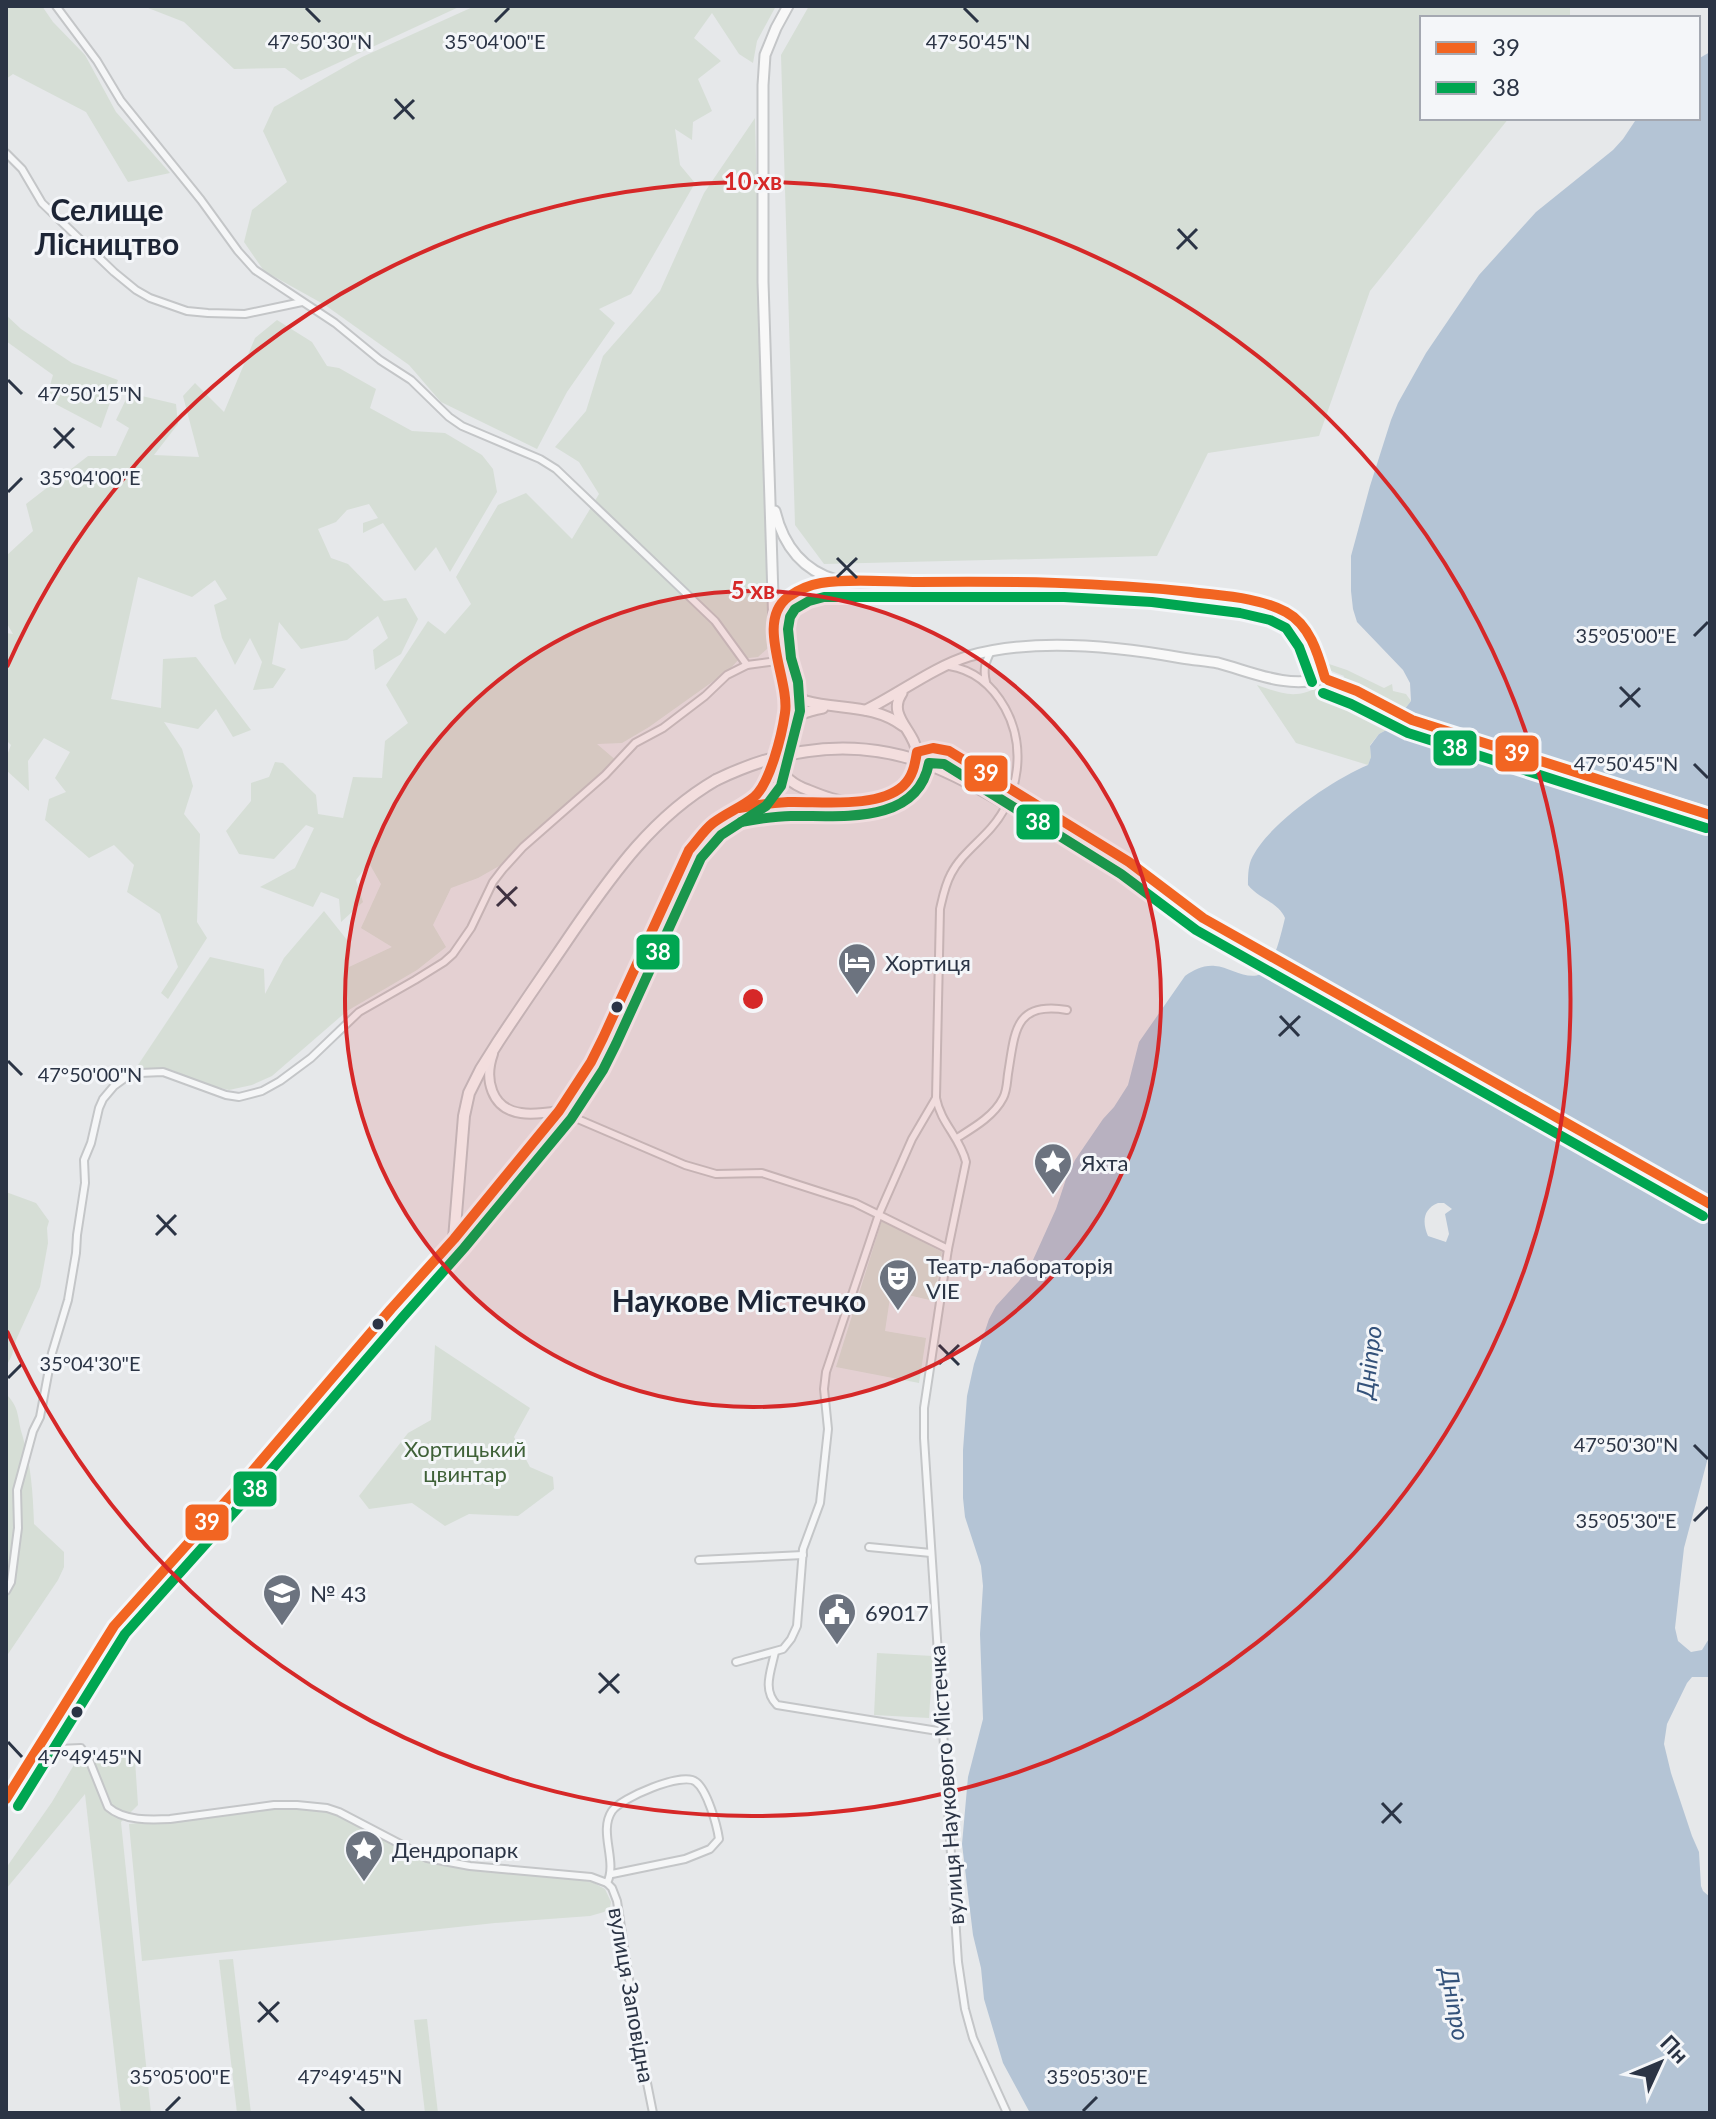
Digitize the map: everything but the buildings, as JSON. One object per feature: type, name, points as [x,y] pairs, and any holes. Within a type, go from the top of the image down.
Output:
[{"type":"main road","points":[[6,1799],[114,1626],[454,1239],[559,1111],[603,1038],[689,850],[712,824],[756,796],[768,780],[786,711],[774,628],[763,282],[763,85],[765,55],[788,6]]},
{"type":"main road","points":[[771,488],[776,515],[791,550],[814,571],[843,582]]},
{"type":"main road","points":[[774,628],[777,612],[785,599],[795,592],[822,583],[1098,584],[1255,601],[1288,613],[1300,624],[1311,638],[1325,676],[1412,720],[1710,815]]},
{"type":"main road","points":[[866,710],[968,656],[1046,646],[1144,651],[1218,663],[1281,682],[1315,681],[1325,676]]},
{"type":"main road","points":[[784,685],[806,701],[866,710],[883,715],[906,728]]},
{"type":"main road","points":[[739,808],[795,802],[849,802],[882,797],[905,783],[916,766],[917,752],[912,737],[899,717],[896,704],[908,687]]},
{"type":"main road","points":[[781,730],[799,714],[832,706]]},
{"type":"main road","points":[[775,749],[777,763],[788,780],[813,793],[849,802]]},
{"type":"main road","points":[[454,1239],[464,1116],[469,1093],[498,1042],[612,875],[676,807],[716,780],[751,764],[794,752],[819,749],[879,751],[935,767],[997,799],[1710,1204]]},
{"type":"street","points":[[56,6],[97,61],[121,101],[255,270],[335,323],[380,360],[411,380],[462,426],[540,459],[556,469],[715,621],[747,665]]},
{"type":"street","points":[[6,153],[22,169],[42,203],[114,272],[150,298],[187,311],[220,314],[254,313],[302,302]]},
{"type":"street","points":[[986,682],[984,665],[991,651]]},
{"type":"street","points":[[6,1591],[11,1582],[18,1528],[17,1490],[33,1431],[40,1417],[52,1353],[68,1300],[84,1193],[84,1160],[103,1099],[125,1078],[140,1073],[163,1072],[239,1097],[262,1091],[280,1081],[311,1058],[359,1012],[444,962],[462,943],[498,875],[523,847],[605,775],[635,743],[663,728],[727,675],[747,665],[777,661]]},
{"type":"street","points":[[945,666],[961,668],[986,682]]},
{"type":"street","name":"вулиця Наукового Містечка","points":[[986,682],[998,695],[1014,727],[1019,760],[1012,793],[1005,808],[993,826],[952,871],[940,909],[936,1098],[938,1112],[957,1138],[966,1162],[948,1249],[924,1408],[924,1438],[958,1962],[973,2038],[1006,2111]]},
{"type":"street","points":[[917,752],[942,748],[977,767],[1129,862],[1203,918]]},
{"type":"street","points":[[957,1138],[976,1126],[1004,1097],[1012,1050],[1020,1022],[1026,1013],[1047,1008],[1067,1010]]},
{"type":"street","points":[[498,1042],[488,1076],[492,1093],[503,1108],[537,1114],[559,1111],[685,1165],[716,1174],[762,1173],[855,1203],[948,1249]]},
{"type":"street","points":[[736,1662],[783,1649],[797,1626],[803,1549],[820,1503],[828,1429],[824,1389],[826,1372],[879,1214],[912,1139],[936,1098]]},
{"type":"street","points":[[869,1547],[931,1553]]},
{"type":"street","points":[[699,1560],[803,1555]]},
{"type":"street","points":[[775,1652],[768,1689],[769,1697],[777,1705],[944,1732]]},
{"type":"street","name":"вулиця Заповідна","points":[[36,1750],[81,1748],[108,1807],[124,1816],[170,1819],[274,1805],[315,1806],[339,1812],[420,1855],[436,1860],[586,1876],[607,1883],[617,1901],[653,2113]]},
{"type":"street","points":[[607,1883],[612,1874],[608,1819],[617,1806],[623,1800],[664,1783],[689,1778],[696,1782],[717,1824],[719,1839],[710,1849],[685,1859],[612,1874]]},
{"type":"green space","points":[[6,6],[42,6],[85,55],[116,112],[170,173],[128,182],[86,112],[13,74],[6,79]]},
{"type":"green space","points":[[143,6],[461,6],[301,80],[285,68],[234,69],[184,22]]},
{"type":"green space","points":[[475,6],[776,6],[757,41],[753,63],[739,54],[712,13],[694,38],[721,61],[698,79],[712,111],[693,122],[692,140],[675,129],[680,165],[695,183],[631,294],[599,309],[615,323],[567,392],[537,449],[441,402],[409,365],[325,305],[264,271],[244,242],[252,210],[287,182],[263,131],[274,107],[362,57]]},
{"type":"green space","points":[[809,6],[1570,6],[1570,16],[1420,16],[1420,120],[1507,120],[1370,291],[1319,436],[1208,453],[1157,556],[824,564],[795,525],[781,55]]},
{"type":"green space","points":[[755,118],[768,648],[758,657],[739,659],[729,670],[622,743],[597,744],[618,762],[513,858],[478,878],[451,888],[433,925],[446,947],[417,970],[347,1011],[272,1076],[229,1090],[196,1082],[172,1070],[136,1068],[210,957],[264,969],[265,994],[284,958],[324,911],[351,945],[349,967],[392,947],[361,928],[381,884],[369,863],[356,880],[363,902],[341,922],[339,899],[321,892],[313,907],[260,887],[295,868],[314,828],[306,825],[274,859],[239,854],[226,831],[251,801],[251,783],[269,777],[275,762],[283,763],[316,795],[318,814],[343,818],[353,777],[382,778],[385,741],[408,723],[386,685],[428,621],[445,634],[471,604],[456,577],[498,505],[526,493],[572,539],[599,494],[579,462],[555,447],[586,411],[603,356],[660,291],[704,193]]},
{"type":"green space","points":[[6,315],[21,329],[72,363],[118,380],[101,428],[46,399],[53,375],[6,341]]},
{"type":"green space","points":[[277,320],[312,342],[327,366],[339,368],[376,389],[370,408],[412,431],[445,433],[482,455],[493,469],[497,492],[450,572],[436,547],[415,571],[383,523],[363,533],[363,523],[378,518],[369,504],[347,510],[336,522],[318,529],[331,558],[348,564],[384,601],[406,598],[418,619],[401,654],[375,670],[373,650],[388,638],[378,616],[347,640],[301,649],[279,622],[272,664],[286,669],[273,688],[253,690],[262,662],[250,638],[235,665],[222,638],[214,605],[227,599],[215,580],[192,597],[138,577],[111,699],[161,708],[163,659],[196,657],[251,730],[233,737],[216,709],[198,729],[164,722],[182,749],[193,786],[184,814],[200,834],[197,922],[207,938],[168,999],[161,993],[178,967],[160,914],[127,892],[134,865],[114,845],[89,858],[45,820],[49,799],[66,792],[55,778],[70,752],[44,738],[28,761],[29,791],[6,770],[11,745],[6,740],[6,633],[13,634],[6,622],[6,556],[33,531],[26,504],[88,456],[116,456],[129,428],[116,420],[129,393],[176,404],[178,424],[154,455],[199,457],[183,396],[195,383],[224,412],[255,338]]},
{"type":"green space","points":[[1329,664],[1384,688],[1392,684],[1393,691],[1406,694],[1411,701],[1390,728],[1379,734],[1370,745],[1368,765],[1296,743],[1257,685],[1297,694],[1322,685],[1335,693],[1344,676],[1329,670]]},
{"type":"green space","points":[[6,1192],[36,1203],[49,1221],[40,1287],[6,1367]]},
{"type":"green space","points":[[882,1220],[942,1252],[934,1301],[891,1291],[885,1331],[926,1338],[919,1383],[836,1367]]},
{"type":"green space","name":"Хортицький цвинтар","points":[[435,1345],[530,1408],[514,1437],[530,1467],[553,1477],[554,1489],[518,1516],[469,1514],[445,1526],[412,1503],[369,1509],[359,1496],[408,1433],[431,1420]]},
{"type":"green space","points":[[6,1394],[16,1408],[28,1456],[34,1524],[64,1552],[64,1567],[6,1657]]},
{"type":"green space","points":[[877,1653],[933,1656],[929,1718],[874,1715]]},
{"type":"green space","points":[[119,1751],[135,1760],[138,1805],[121,1822],[151,2113],[121,2113],[85,1794],[6,1889],[6,1868],[78,1758]]},
{"type":"green space","name":"Дендропарк","points":[[300,1806],[340,1815],[441,1863],[592,1882],[605,1889],[610,1907],[590,1916],[495,1923],[142,1961],[129,1824]]},
{"type":"green space","points":[[233,1959],[251,2113],[237,2113],[219,1960]]},
{"type":"green space","points":[[427,2019],[438,2113],[425,2113],[414,2020]]},
{"type":"water","name":"Дніпро","points":[[1710,52],[1710,1450],[1684,1548],[1675,1628],[1678,1641],[1691,1652],[1702,1650],[1710,1637],[1710,1677],[1692,1677],[1687,1683],[1667,1724],[1664,1744],[1699,1852],[1701,1886],[1710,1897],[1710,2113],[1030,2113],[1003,2063],[984,1999],[962,1844],[968,1777],[983,1719],[980,1634],[983,1586],[981,1566],[965,1517],[963,1498],[967,1396],[974,1364],[996,1306],[1033,1260],[1075,1160],[1128,1085],[1139,1042],[1185,976],[1199,968],[1211,966],[1257,975],[1263,973],[1271,962],[1285,918],[1278,908],[1248,885],[1250,863],[1259,846],[1302,805],[1368,765],[1370,746],[1379,734],[1390,728],[1411,701],[1410,683],[1403,670],[1357,622],[1351,591],[1351,556],[1391,420],[1426,353],[1479,275],[1536,212],[1623,139],[1636,120],[1700,120],[1700,58]],"holes":[[[1438,1203],[1452,1209],[1445,1214],[1449,1234],[1446,1242],[1428,1236],[1425,1221],[1429,1209]]]},
{"type":"pier","points":[[1402,707],[1710,807],[1710,821],[1416,728],[1394,717]]},
{"type":"pier","points":[[1272,950],[1710,1197],[1710,1223],[1264,966]]},
{"type":"transit line","name":"39","points":[[6,1799],[114,1626],[454,1239],[559,1111],[591,1062],[689,850],[713,823],[754,797],[770,770],[785,713],[774,621],[788,597],[817,584],[857,580],[1089,584],[1240,598],[1275,607],[1301,624],[1312,641],[1325,678]]},
{"type":"transit line","name":"38","points":[[18,1806],[125,1634],[464,1248],[571,1119],[603,1070],[701,858],[721,835],[766,806],[781,786],[800,711],[788,629],[795,609],[824,597],[1064,597],[1152,602],[1240,613],[1270,620],[1286,628],[1299,647],[1312,682]]},
{"type":"transit line","name":"39","points":[[1328,680],[1357,691],[1412,720],[1710,815]]},
{"type":"transit line","name":"38","points":[[1323,693],[1408,733],[1706,828]]},
{"type":"transit line","name":"39","points":[[739,808],[782,802],[848,802],[879,798],[903,786],[913,770],[917,752],[933,748],[949,751],[1129,862],[1203,918],[1710,1204]]},
{"type":"transit line","name":"38","points":[[741,822],[778,817],[874,813],[909,798],[922,783],[929,763],[944,764],[1121,874],[1196,930],[1703,1216]]},
{"type":"place","name":"Хортиця","points":[[857,996]]},
{"type":"place","name":"Яхта","points":[[1053,1196]]},
{"type":"place","name":"Театр-лабораторія VIE","points":[[898,1312]]},
{"type":"place","name":"№ 43","points":[[282,1627]]},
{"type":"place","name":"69017","points":[[837,1646]]},
{"type":"place","name":"Дендропарк","points":[[364,1883]]},
{"type":"district","name":"Селище Лісництво","points":[[107,226]]},
{"type":"district","name":"Наукове Містечко","points":[[739,1300]]}]
